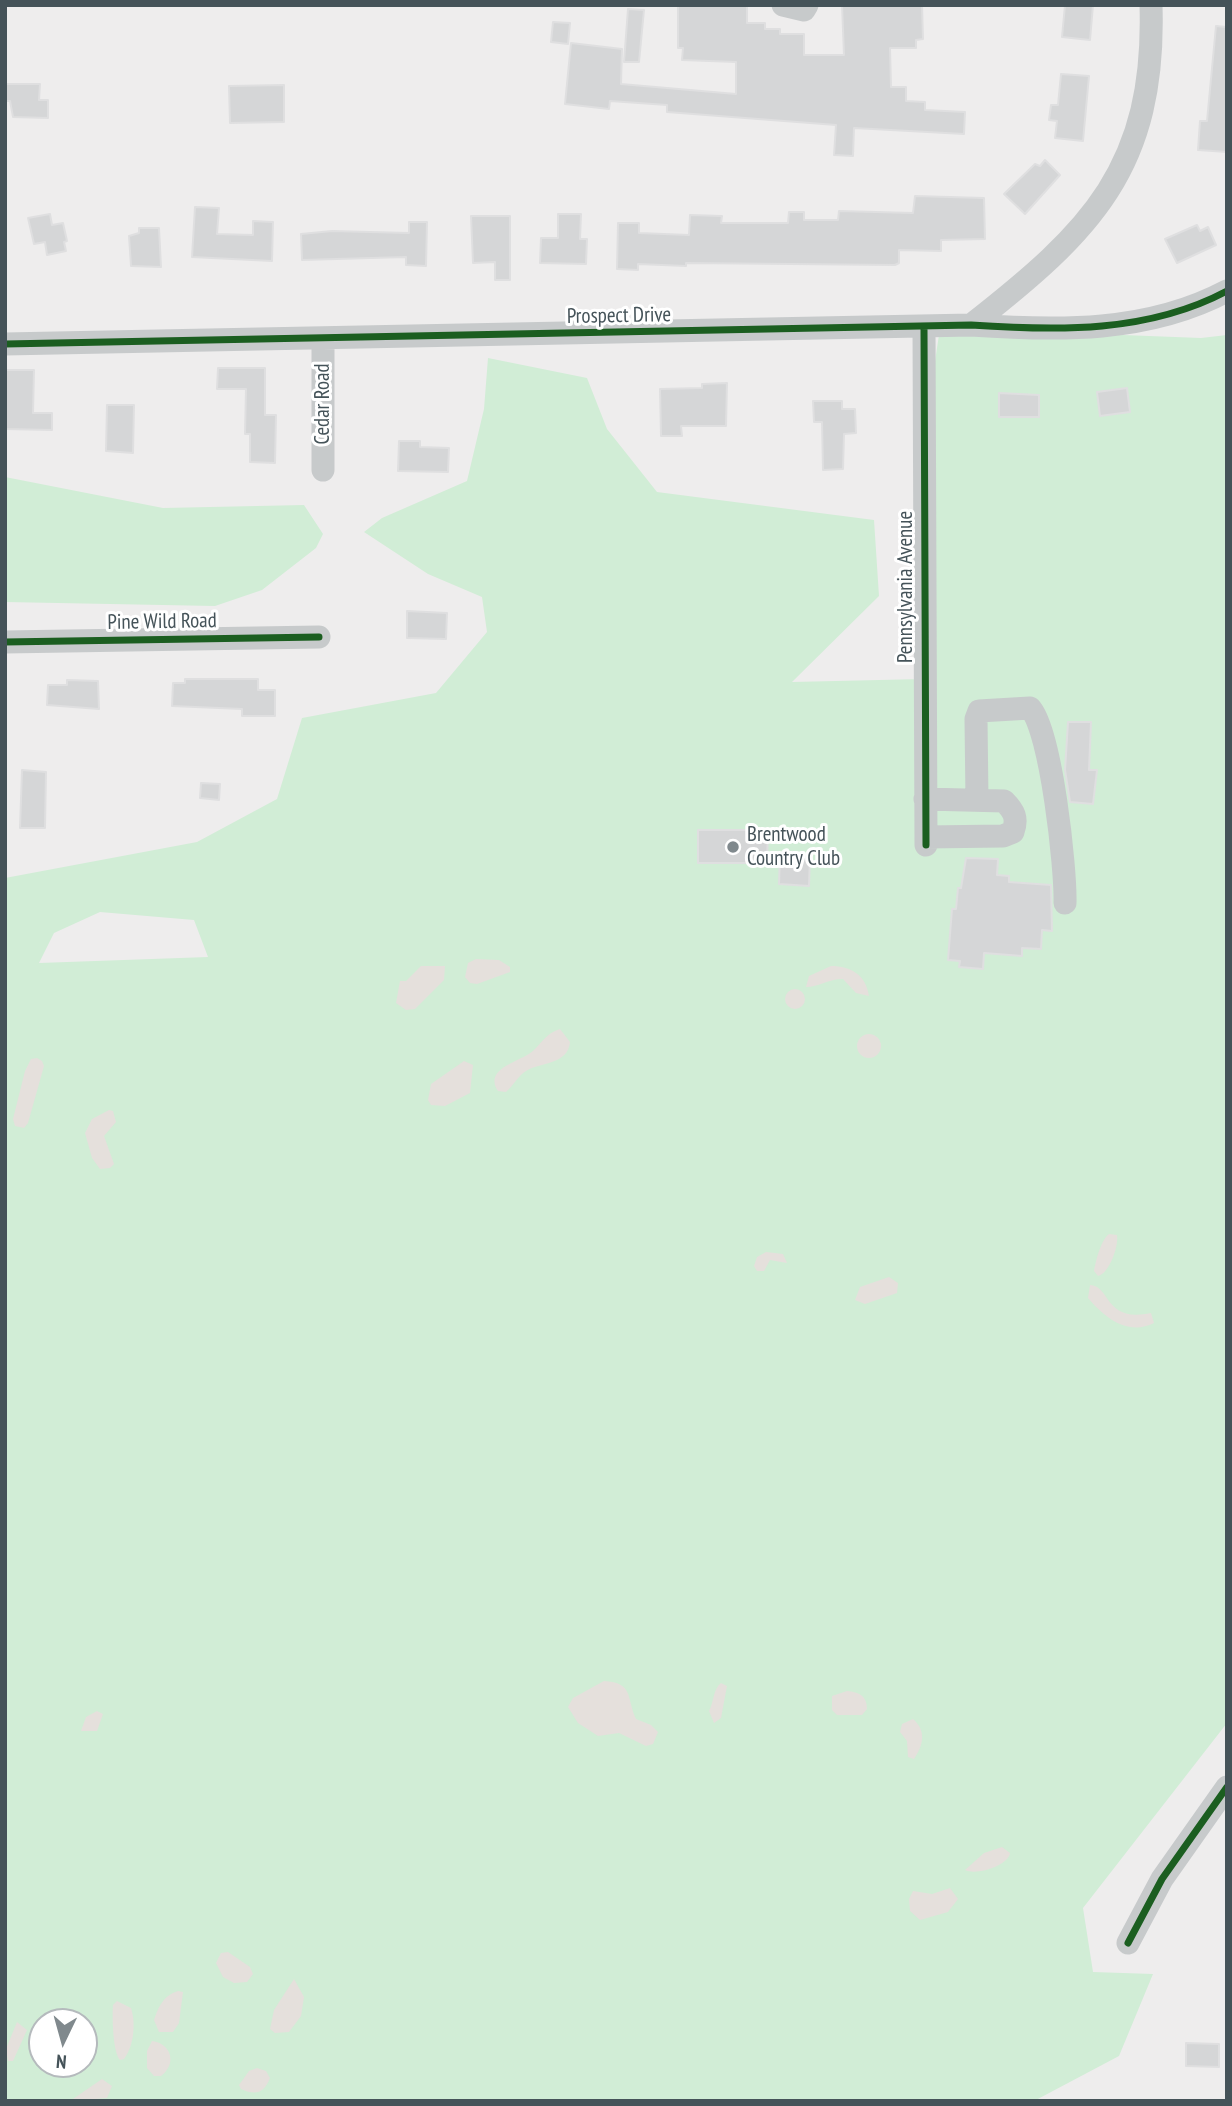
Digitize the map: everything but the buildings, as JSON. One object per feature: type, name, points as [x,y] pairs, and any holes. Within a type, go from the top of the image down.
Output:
[{"type":"street","points":[[783,5],[804,10],[807,5]]},
{"type":"street","points":[[971,325],[1030,279],[1076,236],[1106,196],[1129,153],[1143,106],[1153,55],[1151,5]]},
{"type":"street","name":"Prospect Drive","points":[[5,344],[924,329],[971,325],[1041,330],[1097,327],[1152,319],[1227,290]]},
{"type":"street","name":"Pennsylvania Avenue","points":[[924,329],[926,841],[993,837],[1013,832],[1016,822],[1013,810],[1004,801],[977,800]]},
{"type":"street","name":"Cedar Road","points":[[323,338],[324,470]]},
{"type":"street","name":"Pine Wild Road","points":[[5,642],[319,637]]},
{"type":"street","points":[[925,799],[977,800],[976,719],[979,711],[1030,708],[1039,721],[1048,761],[1065,903]]},
{"type":"street","points":[[1128,1943],[1162,1879],[1227,1787]]},
{"type":"green space","name":"Brentwood Country Club","points":[[940,328],[1201,338],[1227,335],[1227,1723],[1083,1908],[1093,1972],[1153,1974],[1119,2056],[1034,2101],[5,2101],[5,878],[197,842],[277,799],[302,718],[436,693],[487,632],[482,597],[428,574],[364,532],[382,518],[467,481],[484,409],[488,358],[587,378],[607,429],[657,492],[874,520],[879,596],[792,682],[923,679],[924,435]],"holes":[[[100,912],[194,920],[208,957],[39,963],[54,933]]]},
{"type":"green space","points":[[5,477],[163,508],[304,505],[323,534],[316,548],[262,590],[215,606],[5,602]]},
{"type":"sand","points":[[476,959],[499,960],[510,967],[510,972],[477,984],[470,983],[465,977],[468,963]]},
{"type":"sand","points":[[421,966],[445,966],[444,980],[415,1009],[406,1010],[396,1003],[400,981],[406,981]]},
{"type":"sand","points":[[831,966],[856,973],[865,982],[869,996],[856,993],[843,979],[806,987],[809,976]]},
{"type":"sand","points":[[795,989],[802,992],[805,999],[802,1006],[795,1009],[788,1006],[785,999],[788,992]]},
{"type":"sand","points":[[560,1029],[570,1042],[564,1055],[526,1071],[506,1092],[498,1091],[495,1083],[500,1071],[534,1050],[548,1035]]},
{"type":"sand","points":[[869,1034],[880,1041],[881,1046],[874,1057],[869,1058],[858,1051],[857,1046],[864,1035]]},
{"type":"sand","points":[[37,1058],[44,1066],[28,1123],[24,1128],[15,1126],[13,1119],[25,1071],[31,1059]]},
{"type":"sand","points":[[464,1061],[473,1065],[470,1093],[445,1106],[431,1105],[428,1100],[431,1084]]},
{"type":"sand","points":[[109,1110],[113,1111],[116,1122],[104,1136],[114,1164],[110,1168],[100,1169],[92,1158],[85,1133],[92,1119]]},
{"type":"sand","points":[[1109,1234],[1117,1235],[1115,1252],[1106,1270],[1098,1276],[1094,1271],[1096,1261],[1101,1245]]},
{"type":"sand","points":[[766,1252],[783,1254],[787,1263],[770,1260],[764,1271],[757,1271],[754,1266],[757,1257]]},
{"type":"sand","points":[[889,1277],[898,1283],[897,1293],[865,1304],[855,1300],[860,1287]]},
{"type":"sand","points":[[1090,1285],[1102,1291],[1117,1309],[1125,1313],[1151,1313],[1154,1323],[1126,1326],[1109,1318],[1088,1298]]},
{"type":"sand","points":[[604,1681],[614,1682],[625,1688],[636,1719],[651,1725],[658,1732],[653,1744],[646,1746],[619,1733],[598,1736],[578,1723],[568,1707],[573,1698]]},
{"type":"sand","points":[[721,1683],[727,1686],[721,1718],[714,1723],[709,1711],[716,1689]]},
{"type":"sand","points":[[847,1691],[864,1698],[867,1709],[862,1715],[837,1715],[832,1710],[832,1696]]},
{"type":"sand","points":[[97,1711],[103,1714],[97,1731],[81,1731],[86,1717]]},
{"type":"sand","points":[[913,1719],[922,1734],[920,1749],[914,1759],[908,1757],[907,1741],[900,1732],[902,1724]]},
{"type":"sand","points":[[1002,1847],[1010,1853],[1004,1862],[977,1872],[965,1870],[984,1853]]},
{"type":"sand","points":[[950,1888],[958,1899],[948,1912],[920,1920],[910,1911],[909,1899],[913,1891],[932,1894]]},
{"type":"sand","points":[[228,1952],[250,1967],[253,1974],[247,1982],[234,1983],[223,1977],[216,1963],[221,1953]]},
{"type":"sand","points":[[294,1979],[304,1997],[301,2016],[289,2032],[275,2033],[270,2029],[274,2010]]},
{"type":"sand","points":[[178,1991],[183,1992],[179,2023],[173,2032],[159,2032],[154,2020],[158,2010],[165,1999]]},
{"type":"sand","points":[[117,2001],[131,2008],[133,2020],[130,2048],[124,2059],[120,2060],[113,2026],[113,2005]]},
{"type":"sand","points":[[17,2022],[27,2030],[13,2061],[8,2061],[6,2049]]},
{"type":"sand","points":[[152,2041],[164,2046],[170,2055],[169,2066],[161,2076],[154,2076],[147,2068],[147,2051]]},
{"type":"sand","points":[[257,2068],[266,2071],[270,2078],[265,2087],[255,2093],[241,2089],[239,2085],[249,2071]]},
{"type":"sand","points":[[102,2079],[112,2086],[107,2098],[70,2101]]},
{"type":"cycle path","points":[[5,344],[971,325],[1069,328],[1134,322],[1166,315],[1227,291]]},
{"type":"cycle path","points":[[924,329],[926,845]]},
{"type":"cycle path","points":[[5,642],[319,637]]},
{"type":"cycle path","points":[[1128,1943],[1162,1879],[1227,1787]]},
{"type":"place","name":"Brentwood Country Club","points":[[733,847]]}]
